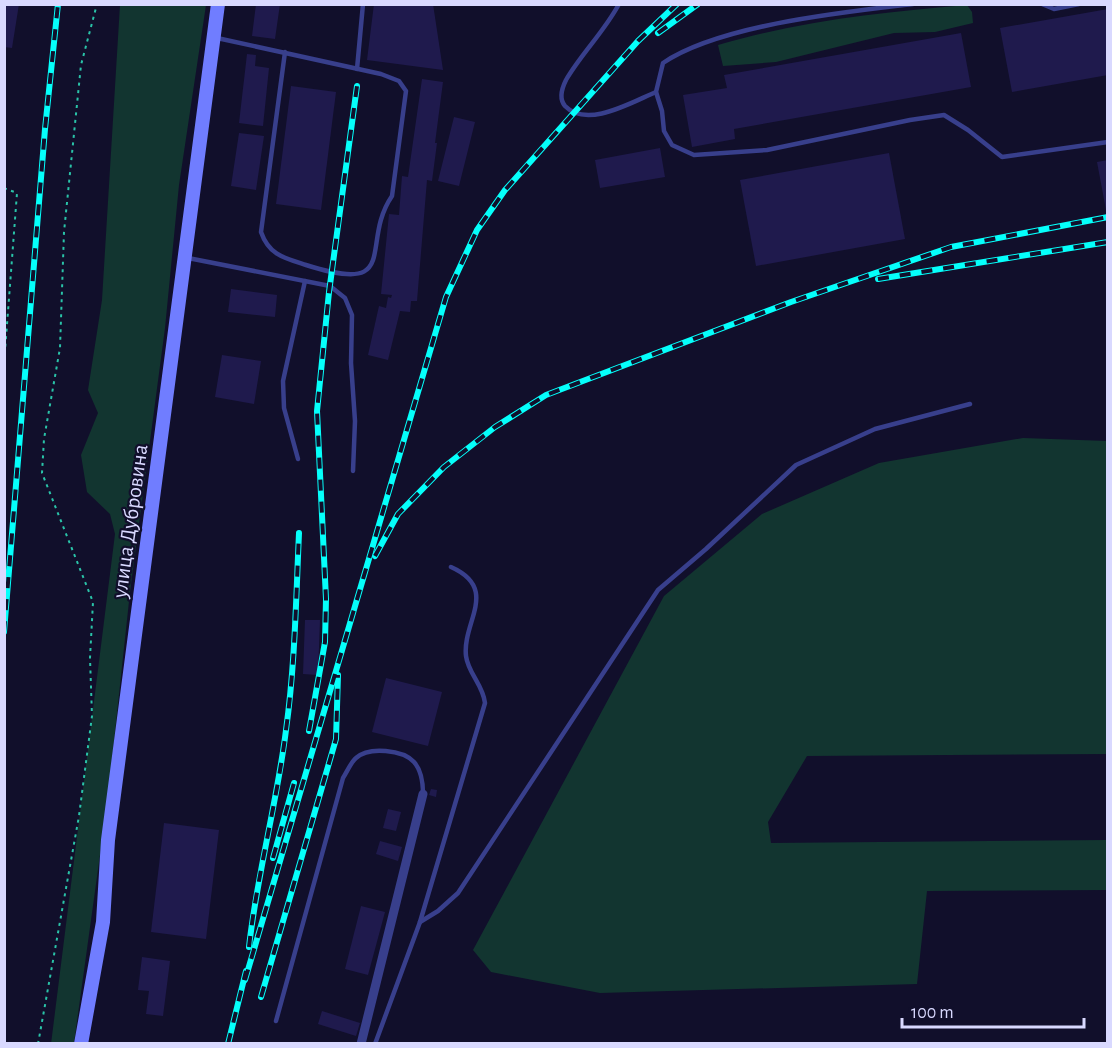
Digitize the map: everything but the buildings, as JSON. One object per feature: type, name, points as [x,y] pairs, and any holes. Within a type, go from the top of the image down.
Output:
[{"type":"main road","name":"улица Дубровина","points":[[81,1044],[103,922],[108,840],[218,4]]},
{"type":"street","points":[[360,1044],[423,794]]},
{"type":"lane","points":[[357,69],[363,4]]},
{"type":"lane","points":[[619,4],[608,25],[565,81],[561,95],[563,104],[572,112],[590,116],[656,92]]},
{"type":"lane","points":[[913,4],[762,27],[683,49],[663,63],[656,92],[662,111],[664,131],[672,146],[694,155],[767,150],[944,115],[968,130],[1002,157],[1107,142]]},
{"type":"lane","points":[[1042,4],[1054,9],[1079,4]]},
{"type":"lane","points":[[214,38],[285,52],[357,69],[399,81],[406,90],[392,196],[384,207],[375,261],[368,270],[353,275],[278,256],[266,246],[261,231],[285,52]]},
{"type":"lane","points":[[185,258],[330,286],[345,298],[352,315],[351,363],[355,421],[353,471]]},
{"type":"lane","points":[[298,459],[284,408],[283,381],[305,281]]},
{"type":"lane","points":[[420,922],[438,911],[458,893],[658,590],[706,549],[795,465],[875,429],[970,404]]},
{"type":"lane","points":[[375,1044],[420,922],[485,703],[484,692],[472,674],[465,655],[474,612],[476,587],[466,573],[451,567]]},
{"type":"lane","points":[[276,1021],[343,778],[356,757],[372,751],[391,752],[405,757],[414,763],[423,781],[423,794]]},
{"type":"path","points":[[38,1044],[79,816],[92,716],[90,658],[93,602],[42,473],[44,439],[60,348],[64,232],[81,65],[96,4]]},
{"type":"path","points":[[4,188],[17,193],[4,364]]},
{"type":"green space","points":[[120,5],[206,5],[179,185],[165,328],[130,592],[108,797],[74,1043],[51,1044],[115,534],[110,514],[87,492],[81,455],[98,413],[88,390],[102,300]]},
{"type":"green space","points":[[967,5],[972,12],[973,23],[935,32],[894,33],[776,62],[723,66],[718,45],[779,30],[841,19]]},
{"type":"green space","points":[[1023,438],[1107,441],[1107,754],[807,756],[768,822],[771,843],[1107,840],[1107,890],[927,891],[917,984],[600,993],[491,972],[473,950],[664,596],[762,514],[879,463]]},
{"type":"railway","points":[[4,632],[45,129],[58,4]]},
{"type":"railway","points":[[245,980],[446,297],[477,230],[505,190],[638,41],[677,4]]},
{"type":"railway","points":[[658,33],[698,4]]},
{"type":"railway","points":[[309,731],[325,642],[326,599],[317,411],[329,292],[357,86]]},
{"type":"railway","points":[[375,556],[398,514],[444,467],[495,427],[546,395],[791,302],[951,247],[1108,217]]},
{"type":"railway","points":[[878,279],[1108,242]]},
{"type":"railway","points":[[249,947],[278,784],[289,706],[299,533]]},
{"type":"railway","points":[[261,997],[336,739],[338,675]]},
{"type":"railway","points":[[273,858],[294,783]]},
{"type":"railway","points":[[228,1044],[246,971]]}]
